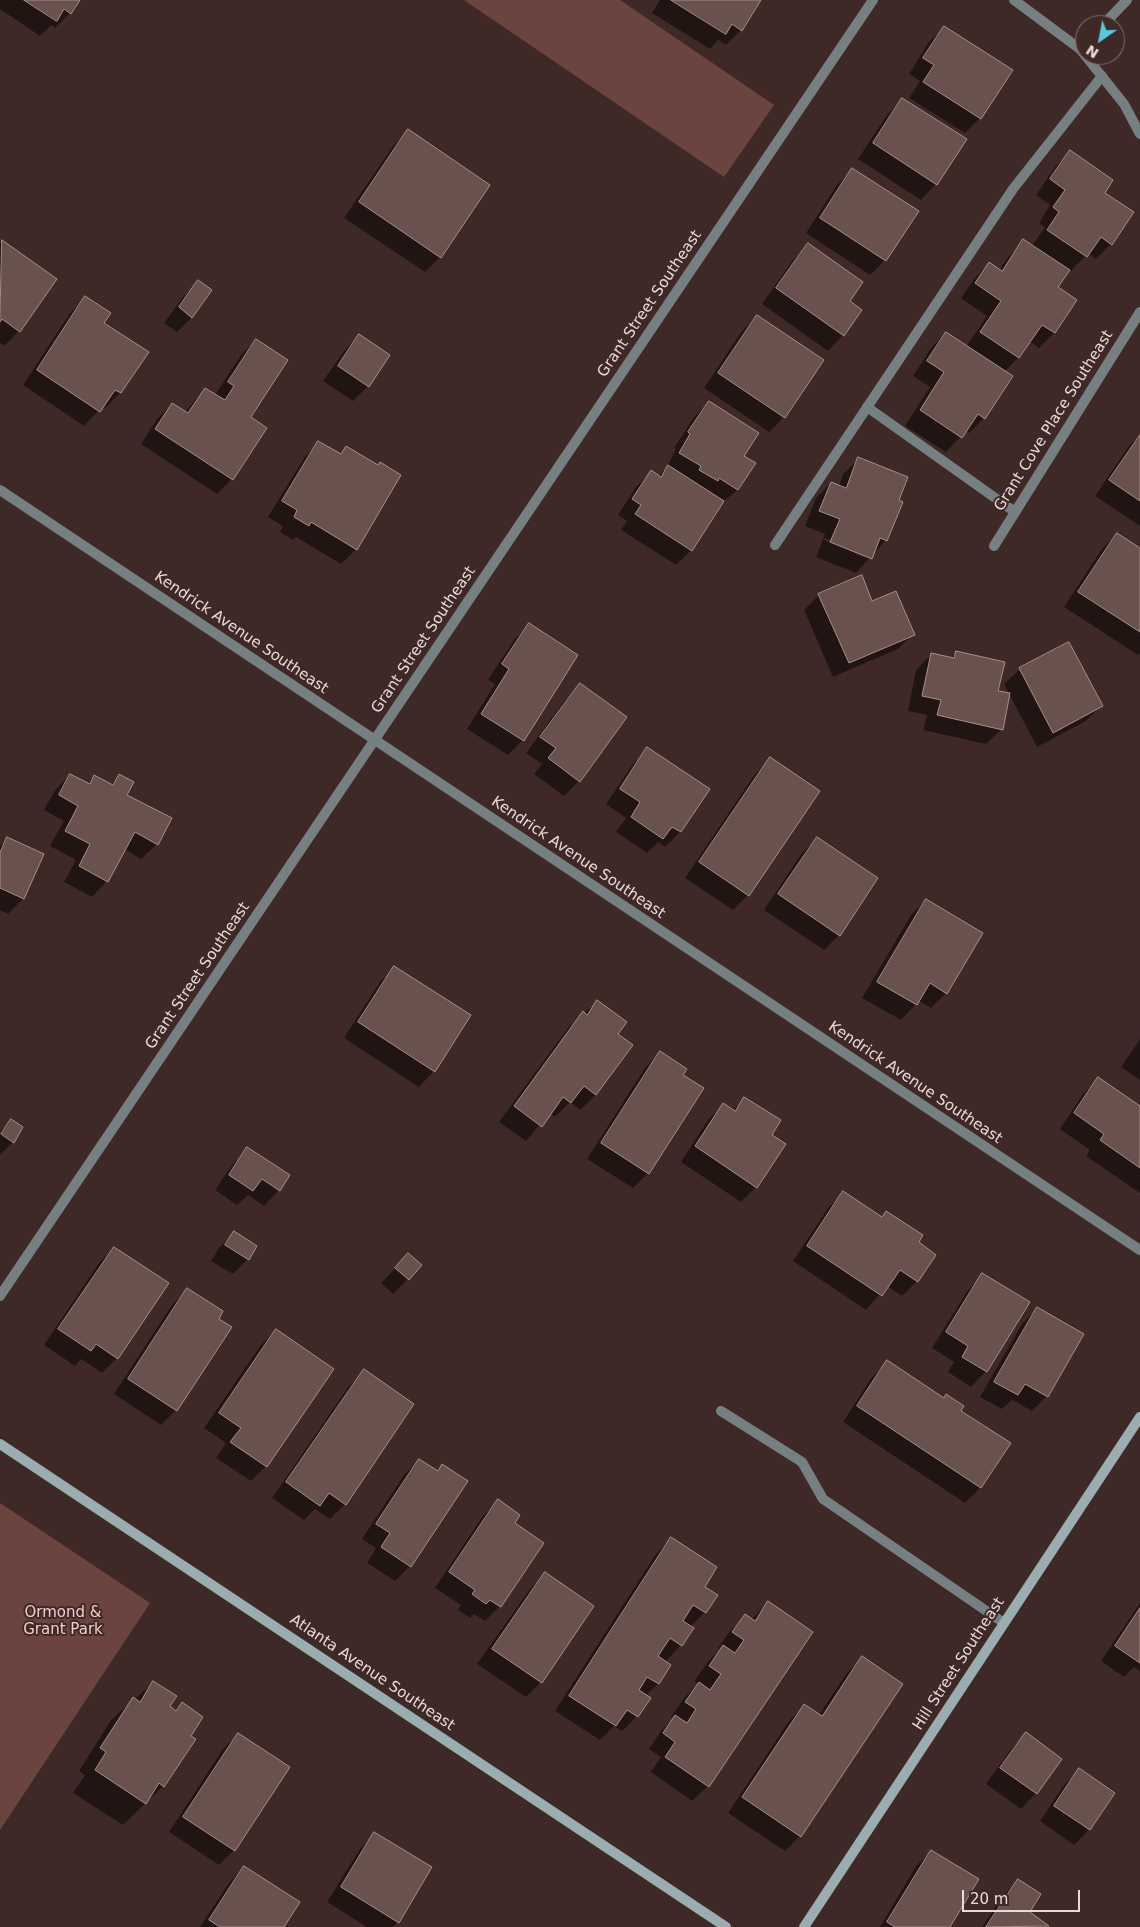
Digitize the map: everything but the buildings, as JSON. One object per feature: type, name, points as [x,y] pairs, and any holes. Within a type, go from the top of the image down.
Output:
[{"type":"street","name":"Grant Street Southeast","points":[[0,1296],[873,0]]},
{"type":"street","points":[[1014,0],[1075,42]]},
{"type":"street","points":[[1113,15],[1127,0]]},
{"type":"street","points":[[1095,65],[1124,104],[1140,134]]},
{"type":"street","points":[[775,545],[1013,189],[1102,76]]},
{"type":"street","name":"Grant Cove Place Southeast","points":[[994,546],[1140,312]]},
{"type":"street","points":[[867,407],[1015,512]]},
{"type":"street","name":"Kendrick Avenue Southeast","points":[[0,490],[1140,1250]]},
{"type":"street","points":[[721,1411],[802,1462],[823,1499],[1004,1623]]},
{"type":"street","name":"Hill Street Southeast","points":[[804,1927],[1140,1417]]},
{"type":"street","name":"Atlanta Avenue Southeast","points":[[0,1444],[726,1927]]},
{"type":"green space","points":[[464,0],[620,0],[774,105],[724,177]]},
{"type":"green space","name":"Ormond & Grant Park","points":[[0,1503],[150,1603],[0,1830]]}]
